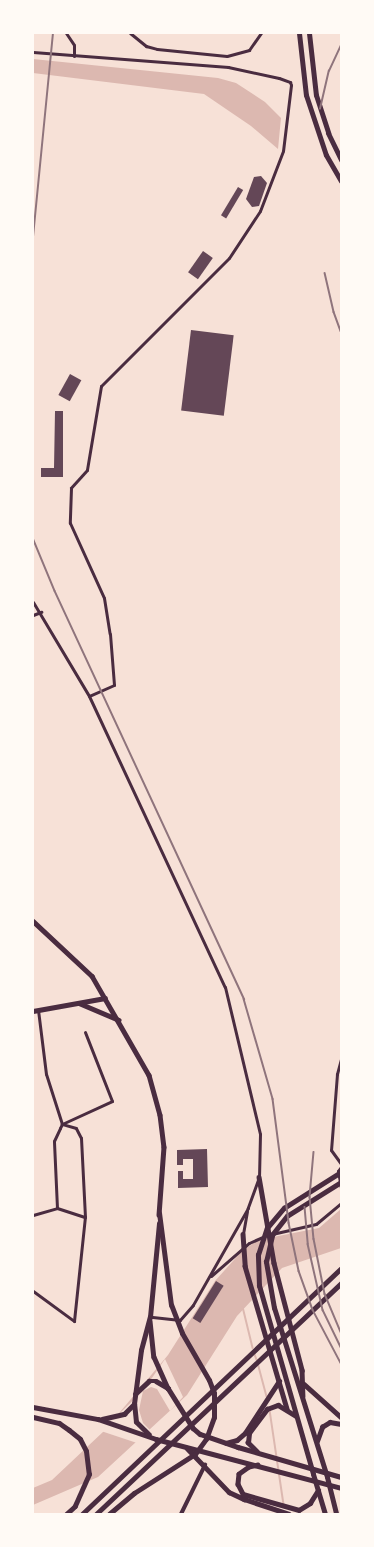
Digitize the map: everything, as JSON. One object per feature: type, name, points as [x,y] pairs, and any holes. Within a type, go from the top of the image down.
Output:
[{"type":"main road","points":[[299,33],[302,71],[308,102],[326,155],[341,181]]},
{"type":"main road","points":[[309,33],[316,95],[328,133],[341,160]]},
{"type":"main road","points":[[33,921],[78,961],[92,976],[119,1020],[149,1075],[160,1115],[164,1147],[150,1317],[141,1350],[134,1404],[136,1422],[149,1435]]},
{"type":"main road","points":[[36,1011],[105,998]]},
{"type":"main road","points":[[79,1003],[119,1020]]},
{"type":"main road","points":[[325,1514],[259,1286],[258,1255],[267,1228],[284,1208],[341,1172]]},
{"type":"main road","points":[[259,1177],[276,1270],[299,1353],[304,1384],[302,1398]]},
{"type":"main road","points":[[340,1514],[336,1511],[317,1443],[288,1355],[268,1281],[266,1262],[272,1235],[287,1216],[341,1182]]},
{"type":"main road","points":[[109,1514],[134,1493],[195,1454],[206,1439],[214,1417],[214,1392],[209,1380],[182,1333],[171,1305],[159,1213]]},
{"type":"main road","points":[[243,1234],[245,1266],[287,1408]]},
{"type":"main road","points":[[82,1514],[341,1268]]},
{"type":"main road","points":[[96,1514],[341,1283]]},
{"type":"main road","points":[[150,1317],[154,1357],[168,1388],[179,1407],[193,1428],[200,1434],[257,1453],[341,1477]]},
{"type":"main road","points":[[135,1394],[149,1381],[168,1388]]},
{"type":"main road","points":[[257,1453],[250,1446],[248,1439],[279,1381]]},
{"type":"main road","points":[[304,1384],[341,1417]]},
{"type":"main road","points":[[98,1419],[116,1418],[124,1414],[134,1404]]},
{"type":"main road","points":[[226,1443],[237,1440],[262,1412],[272,1405],[287,1408],[296,1416]]},
{"type":"main road","points":[[33,1407],[98,1419],[186,1447],[260,1464],[341,1488]]},
{"type":"main road","points":[[33,1418],[59,1424],[70,1430],[80,1439],[86,1451],[89,1474],[75,1506],[66,1514]]},
{"type":"main road","points":[[317,1443],[322,1427],[330,1422],[341,1424]]},
{"type":"main road","points":[[186,1447],[205,1465],[219,1483],[236,1496],[289,1514]]},
{"type":"main road","points":[[260,1464],[249,1466],[239,1474],[238,1484],[242,1494],[299,1510],[310,1503],[318,1490]]},
{"type":"street","points":[[66,33],[74,45],[74,56]]},
{"type":"street","points":[[130,33],[146,46],[157,49],[227,56],[250,50],[261,33]]},
{"type":"street","points":[[33,52],[228,67],[279,78],[290,82],[291,85],[283,151],[260,211],[230,258],[101,386],[87,470],[71,488],[70,523],[104,598],[110,634],[114,685],[89,696]]},
{"type":"street","points":[[33,602],[41,612],[89,696],[224,987],[260,1134],[259,1177],[248,1208],[243,1234]]},
{"type":"street","points":[[33,616],[41,612]]},
{"type":"street","points":[[36,1011],[46,1074],[62,1124]]},
{"type":"street","points":[[57,1208],[54,1142],[62,1124],[112,1101],[85,1032]]},
{"type":"street","points":[[341,1059],[337,1074],[331,1150],[341,1165],[338,1171],[341,1188]]},
{"type":"street","points":[[33,1291],[74,1321],[85,1217],[82,1138],[76,1128],[62,1124]]},
{"type":"street","points":[[209,1277],[249,1243],[260,1237],[316,1224],[341,1203]]},
{"type":"street","points":[[33,1215],[57,1208],[85,1217]]},
{"type":"street","points":[[150,1317],[183,1319],[209,1277],[248,1208]]},
{"type":"street","points":[[181,1514],[205,1465]]},
{"type":"shaded area","points":[[33,59],[218,78],[236,83],[265,102],[281,118],[278,149],[251,126],[204,94],[33,73]]},
{"type":"shaded area","points":[[341,1209],[341,1248],[282,1268],[237,1316],[187,1395],[98,1477],[33,1505],[33,1488],[52,1480],[104,1431],[168,1355],[215,1281],[242,1251],[258,1240],[319,1228]]},
{"type":"pier","points":[[165,1359],[183,1397],[170,1411],[157,1389],[151,1387],[143,1391]]},
{"type":"pier","points":[[143,1391],[139,1410],[143,1423],[150,1430],[137,1443],[101,1431]]},
{"type":"building","points":[[261,176],[267,183],[259,206],[252,207],[246,199],[254,177]]},
{"type":"building","points":[[238,187],[243,190],[226,218],[221,215]]},
{"type":"building","points":[[203,251],[213,258],[198,279],[188,272]]},
{"type":"building","points":[[191,330],[234,335],[224,416],[181,410]]},
{"type":"building","points":[[70,374],[81,380],[70,401],[58,395]]},
{"type":"building","points":[[55,411],[63,411],[63,477],[41,477],[41,468],[54,468]]},
{"type":"building","points":[[207,1149],[208,1187],[178,1188],[178,1171],[183,1171],[183,1179],[193,1179],[193,1159],[183,1159],[183,1165],[177,1165],[177,1150]]},
{"type":"building","points":[[216,1281],[224,1286],[200,1323],[193,1318]]},
{"type":"waterway","points":[[243,1307],[253,1348]]},
{"type":"waterway","points":[[254,1352],[257,1360]]},
{"type":"waterway","points":[[258,1363],[267,1396]]},
{"type":"waterway","points":[[270,1410],[284,1505]]},
{"type":"railway","points":[[33,237],[53,33]]},
{"type":"railway","points":[[320,109],[329,71],[341,45]]},
{"type":"railway","points":[[325,273],[334,312],[341,331]]},
{"type":"railway","points":[[33,538],[55,591],[244,999],[273,1099],[289,1223],[299,1271],[313,1310],[341,1363]]},
{"type":"railway","points":[[314,1152],[310,1197],[314,1239],[325,1294],[341,1332]]},
{"type":"railway","points":[[305,1207],[308,1244],[323,1310],[341,1347]]}]
